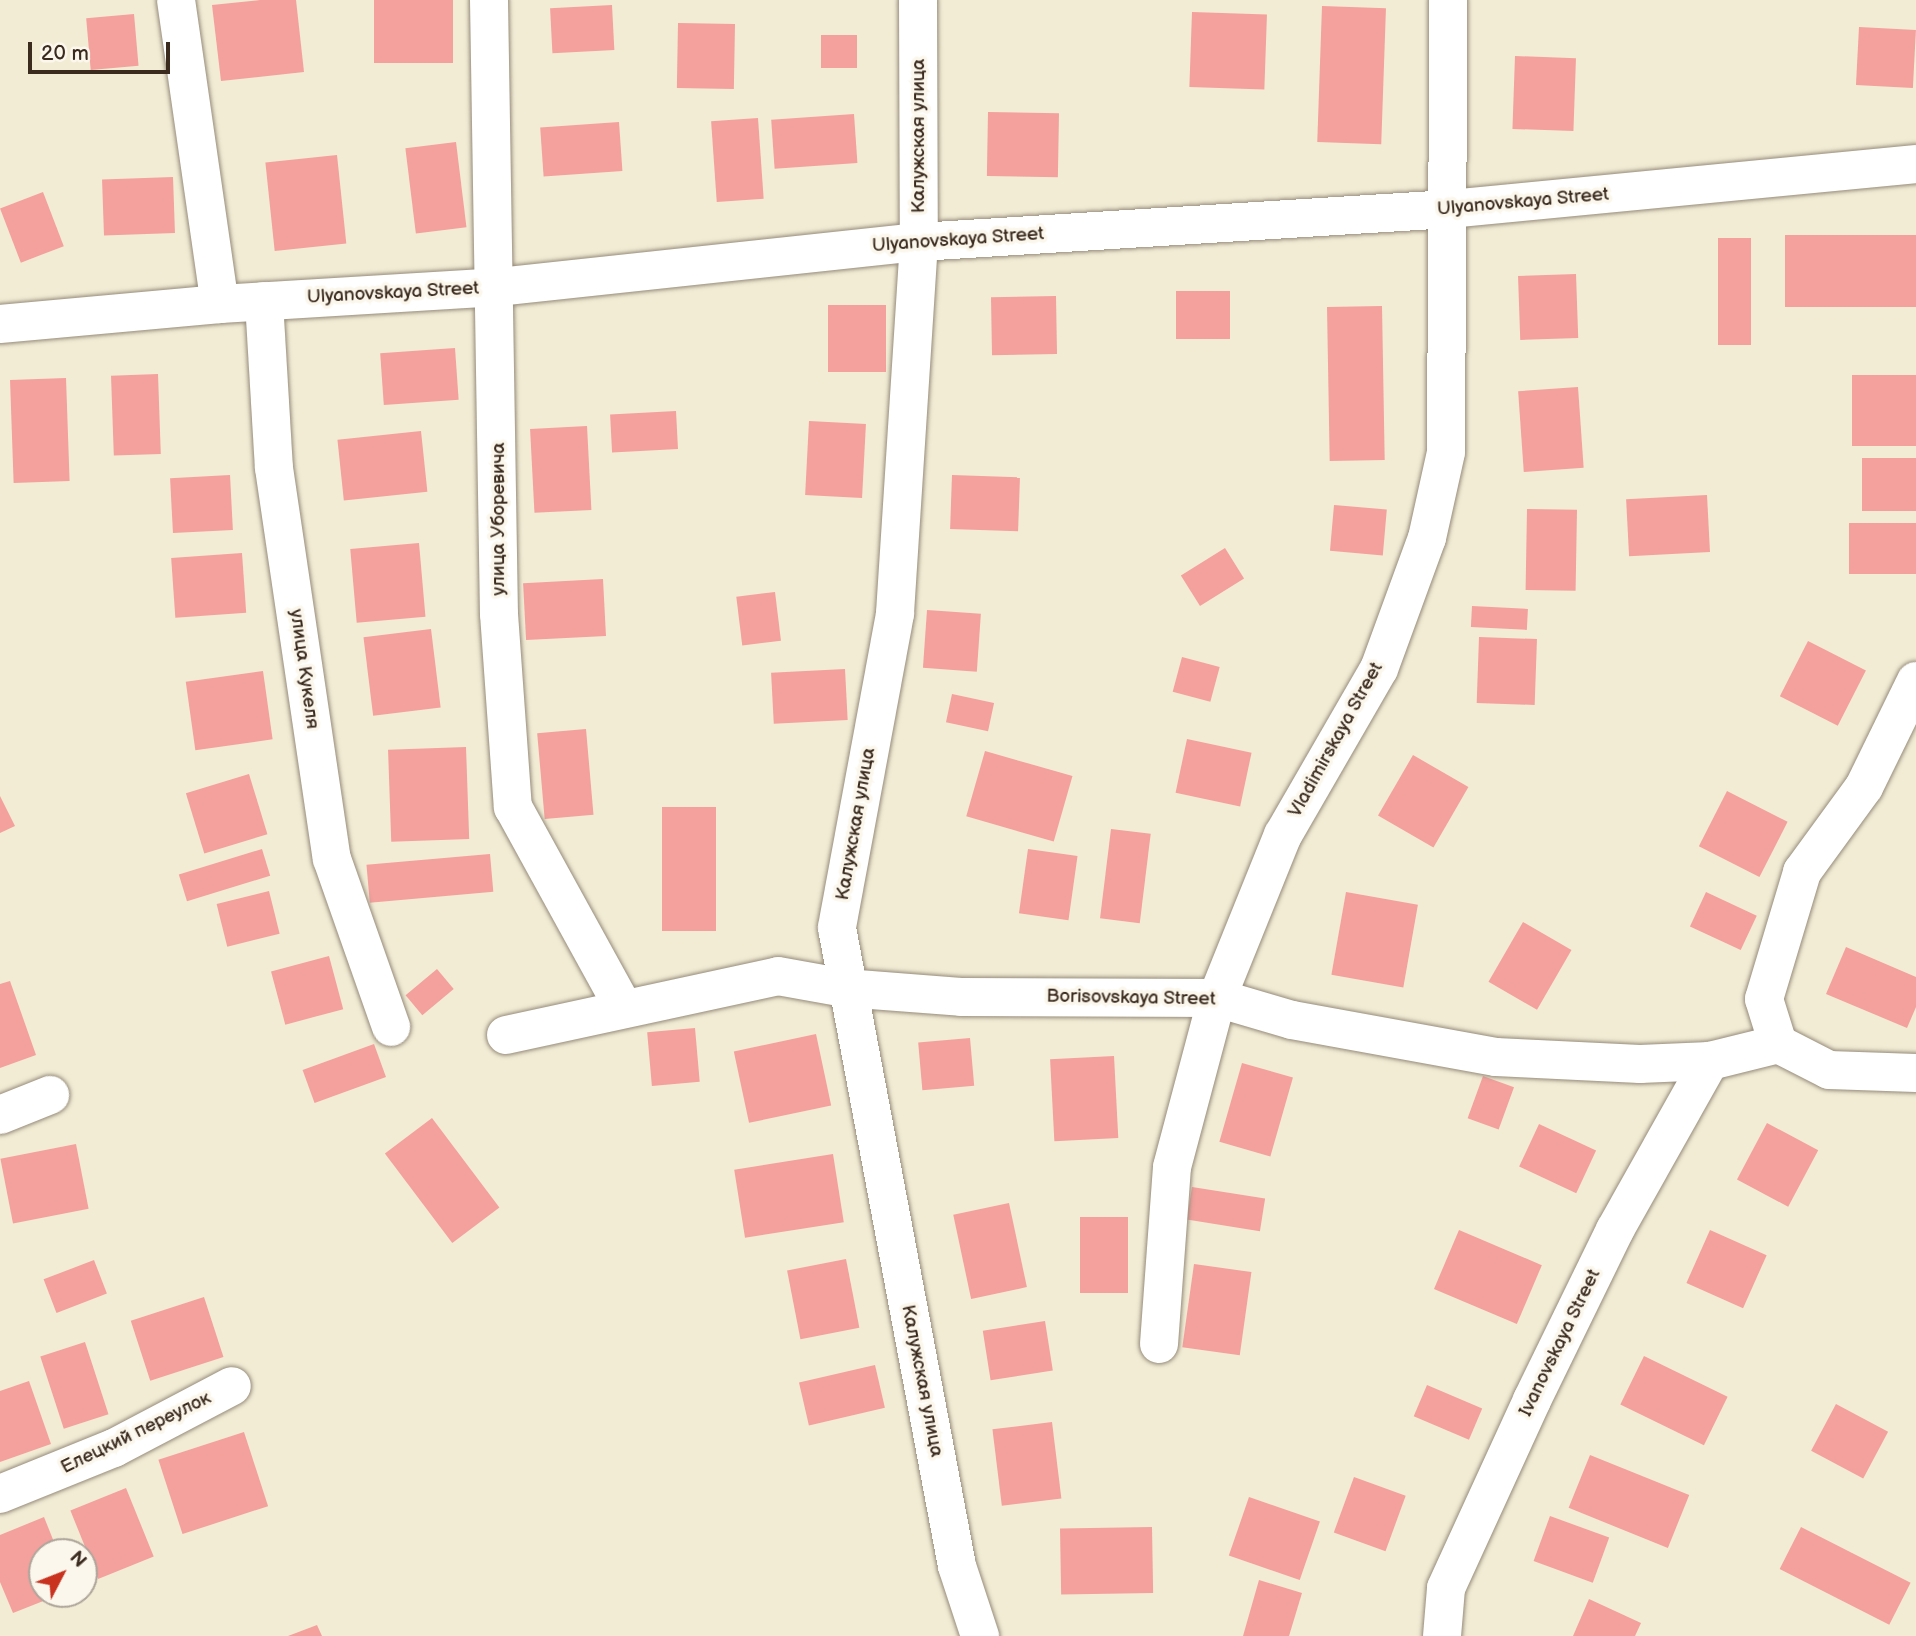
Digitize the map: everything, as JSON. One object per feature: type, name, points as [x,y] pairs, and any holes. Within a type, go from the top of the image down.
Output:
[{"type":"street","points":[[176,0],[220,304]]},
{"type":"street","name":"улица Уборевича","points":[[489,0],[497,287],[499,614],[513,807],[624,1009]]},
{"type":"street","name":"Калужская улица","points":[[918,0],[919,242],[895,614],[837,928],[845,988],[957,1566],[980,1636]]},
{"type":"street","name":"Vladimirskaya Street","points":[[1159,1344],[1171,1167],[1217,998],[1283,835],[1379,669],[1426,538],[1446,452],[1448,0]]},
{"type":"street","name":"Ulyanovskaya Street","points":[[0,324],[220,304],[497,287],[919,242],[1449,209],[1916,164]]},
{"type":"street","name":"улица Кукеля","points":[[264,301],[274,468],[332,859],[391,1027]]},
{"type":"street","points":[[1916,681],[1864,787],[1802,872],[1764,999],[1778,1044],[1829,1070],[1916,1073]]},
{"type":"street","name":"Borisovskaya Street","points":[[506,1035],[778,976],[845,988],[961,997],[1217,998],[1292,1020],[1496,1057],[1640,1064],[1710,1061],[1778,1044]]},
{"type":"street","name":"Ivanovskaya Street","points":[[1442,1636],[1446,1588],[1532,1400],[1615,1230],[1710,1061]]},
{"type":"street","points":[[0,1115],[50,1095]]},
{"type":"street","name":"Елецкий переулок","points":[[0,1494],[114,1448],[232,1387]]},
{"type":"building","points":[[260,0],[296,0],[304,72],[221,81],[212,5]]},
{"type":"building","points":[[374,0],[453,0],[453,63],[374,63]]},
{"type":"building","points":[[612,5],[614,50],[552,53],[550,8]]},
{"type":"building","points":[[1322,6],[1386,8],[1381,144],[1317,142]]},
{"type":"building","points":[[1192,12],[1267,15],[1264,90],[1189,87]]},
{"type":"building","points":[[134,14],[139,66],[91,70],[86,18]]},
{"type":"building","points":[[678,23],[735,24],[734,89],[677,88]]},
{"type":"building","points":[[1859,27],[1916,30],[1913,88],[1856,85]]},
{"type":"building","points":[[821,35],[857,35],[857,68],[821,68]]},
{"type":"building","points":[[1515,56],[1576,58],[1573,131],[1512,129]]},
{"type":"building","points":[[988,112],[1059,113],[1058,177],[987,176]]},
{"type":"building","points":[[854,114],[857,163],[775,169],[771,120]]},
{"type":"building","points":[[758,118],[764,199],[717,202],[711,121]]},
{"type":"building","points":[[619,122],[622,171],[544,176],[540,128]]},
{"type":"building","points":[[456,142],[466,227],[416,234],[405,148]]},
{"type":"building","points":[[337,155],[346,244],[275,251],[265,163]]},
{"type":"building","points":[[173,177],[175,233],[104,235],[102,179]]},
{"type":"building","points":[[43,192],[64,246],[21,263],[0,208]]},
{"type":"building","points":[[1785,235],[1916,235],[1916,307],[1785,307]]},
{"type":"building","points":[[1718,238],[1751,238],[1751,345],[1718,345]]},
{"type":"building","points":[[1576,274],[1578,338],[1520,340],[1518,276]]},
{"type":"building","points":[[1176,291],[1230,291],[1230,339],[1176,339]]},
{"type":"building","points":[[1056,296],[1057,354],[992,355],[991,297]]},
{"type":"building","points":[[828,305],[886,305],[886,372],[828,372]]},
{"type":"building","points":[[1382,306],[1385,460],[1330,461],[1327,307]]},
{"type":"building","points":[[455,348],[459,400],[384,405],[380,353]]},
{"type":"building","points":[[158,374],[161,454],[114,456],[111,376]]},
{"type":"building","points":[[1852,375],[1916,375],[1916,446],[1852,446]]},
{"type":"building","points":[[66,378],[70,481],[14,483],[10,380]]},
{"type":"building","points":[[1578,387],[1584,468],[1524,472],[1518,391]]},
{"type":"building","points":[[676,411],[678,449],[612,452],[610,414]]},
{"type":"building","points":[[809,421],[866,424],[862,498],[805,495]]},
{"type":"building","points":[[587,426],[591,510],[534,513],[530,429]]},
{"type":"building","points":[[421,431],[427,492],[344,500],[337,440]]},
{"type":"building","points":[[1862,458],[1916,458],[1916,511],[1862,511]]},
{"type":"building","points":[[230,475],[233,530],[173,533],[170,478]]},
{"type":"building","points":[[952,475],[1020,477],[1018,531],[950,529]]},
{"type":"building","points":[[1707,495],[1710,552],[1629,556],[1626,499]]},
{"type":"building","points":[[1334,505],[1387,510],[1383,555],[1330,551]]},
{"type":"building","points":[[1527,509],[1577,510],[1576,591],[1526,590]]},
{"type":"building","points":[[1849,523],[1916,523],[1916,574],[1849,574]]},
{"type":"building","points":[[419,543],[425,617],[357,623],[350,549]]},
{"type":"building","points":[[1225,548],[1244,579],[1200,606],[1181,576]]},
{"type":"building","points":[[242,553],[246,613],[175,618],[171,558]]},
{"type":"building","points":[[603,579],[606,636],[526,640],[523,583]]},
{"type":"building","points":[[775,592],[781,641],[742,645],[736,597]]},
{"type":"building","points":[[1472,606],[1528,609],[1527,630],[1471,627]]},
{"type":"building","points":[[927,610],[981,614],[977,672],[923,668]]},
{"type":"building","points":[[431,629],[441,707],[373,716],[364,637]]},
{"type":"building","points":[[1479,637],[1537,639],[1535,705],[1477,703]]},
{"type":"building","points":[[1808,641],[1866,671],[1838,726],[1780,696]]},
{"type":"building","points":[[1182,657],[1220,667],[1210,702],[1173,692]]},
{"type":"building","points":[[845,669],[848,720],[774,724],[771,673]]},
{"type":"building","points":[[263,671],[273,739],[195,750],[186,682]]},
{"type":"building","points":[[952,694],[994,703],[988,731],[946,722]]},
{"type":"building","points":[[586,729],[593,815],[545,819],[537,733]]},
{"type":"building","points":[[1187,739],[1252,753],[1240,807],[1176,793]]},
{"type":"building","points":[[466,747],[469,839],[391,842],[388,750]]},
{"type":"building","points":[[985,751],[1072,776],[1054,841],[966,816]]},
{"type":"building","points":[[1413,755],[1468,787],[1433,848],[1378,816]]},
{"type":"building","points":[[249,774],[267,834],[204,854],[186,793]]},
{"type":"building","points":[[1727,791],[1788,822],[1759,877],[1699,846]]},
{"type":"building","points":[[0,796],[15,826],[0,833]]},
{"type":"building","points":[[662,807],[716,807],[716,931],[662,931]]},
{"type":"building","points":[[1111,829],[1151,834],[1140,923],[1100,918]]},
{"type":"building","points":[[262,849],[270,876],[187,901],[179,874]]},
{"type":"building","points":[[1028,849],[1078,856],[1068,920],[1019,913]]},
{"type":"building","points":[[490,854],[493,892],[370,903],[366,865]]},
{"type":"building","points":[[269,891],[280,934],[227,947],[217,904]]},
{"type":"building","points":[[1346,892],[1418,905],[1403,987],[1331,975]]},
{"type":"building","points":[[1706,892],[1757,916],[1741,950],[1690,926]]},
{"type":"building","points":[[1523,922],[1571,950],[1537,1010],[1488,982]]},
{"type":"building","points":[[1846,947],[1916,977],[1916,1007],[1907,1028],[1826,994]]},
{"type":"building","points":[[329,956],[343,1009],[285,1025],[271,972]]},
{"type":"building","points":[[437,969],[454,989],[422,1015],[406,995]]},
{"type":"building","points":[[10,981],[36,1055],[0,1068],[0,984]]},
{"type":"building","points":[[695,1028],[700,1082],[652,1086],[647,1032]]},
{"type":"building","points":[[816,1034],[831,1105],[749,1123],[734,1051]]},
{"type":"building","points":[[970,1038],[974,1086],[922,1090],[918,1043]]},
{"type":"building","points":[[374,1044],[386,1077],[315,1103],[303,1070]]},
{"type":"building","points":[[1114,1056],[1118,1138],[1054,1141],[1050,1059]]},
{"type":"building","points":[[1242,1063],[1293,1078],[1270,1156],[1219,1142]]},
{"type":"building","points":[[1483,1076],[1514,1087],[1499,1130],[1468,1118]]},
{"type":"building","points":[[432,1118],[499,1207],[452,1243],[385,1154]]},
{"type":"building","points":[[1767,1123],[1818,1150],[1788,1207],[1737,1180]]},
{"type":"building","points":[[1539,1124],[1596,1151],[1576,1193],[1519,1167]]},
{"type":"building","points":[[76,1144],[89,1209],[13,1223],[0,1159]]},
{"type":"building","points":[[833,1154],[844,1222],[745,1238],[734,1170]]},
{"type":"building","points":[[1192,1187],[1265,1199],[1260,1231],[1187,1220]]},
{"type":"building","points":[[1009,1203],[1027,1287],[971,1299],[953,1215]]},
{"type":"building","points":[[1080,1217],[1128,1217],[1128,1293],[1080,1293]]},
{"type":"building","points":[[1459,1230],[1542,1265],[1517,1324],[1434,1289]]},
{"type":"building","points":[[1710,1230],[1767,1255],[1743,1308],[1686,1283]]},
{"type":"building","points":[[846,1259],[859,1328],[800,1339],[787,1270]]},
{"type":"building","points":[[94,1260],[107,1294],[56,1313],[44,1279]]},
{"type":"building","points":[[1194,1264],[1251,1272],[1240,1355],[1182,1347]]},
{"type":"building","points":[[204,1297],[223,1357],[150,1381],[131,1321]]},
{"type":"building","points":[[1045,1321],[1053,1370],[991,1380],[983,1331]]},
{"type":"building","points":[[85,1342],[108,1414],[64,1429],[40,1357]]},
{"type":"building","points":[[1644,1356],[1728,1397],[1704,1445],[1620,1405]]},
{"type":"building","points":[[875,1365],[885,1408],[809,1425],[799,1383]]},
{"type":"building","points":[[29,1381],[51,1444],[0,1462],[0,1391]]},
{"type":"building","points":[[1427,1385],[1482,1408],[1469,1440],[1414,1416]]},
{"type":"building","points":[[1836,1404],[1888,1432],[1863,1478],[1811,1451]]},
{"type":"building","points":[[1052,1422],[1061,1498],[1002,1506],[992,1429]]},
{"type":"building","points":[[244,1432],[268,1506],[183,1534],[158,1460]]},
{"type":"building","points":[[1590,1455],[1689,1495],[1668,1548],[1569,1508]]},
{"type":"building","points":[[1354,1477],[1406,1496],[1386,1551],[1334,1532]]},
{"type":"building","points":[[126,1488],[154,1557],[98,1579],[98,1538],[81,1538],[70,1510]]},
{"type":"building","points":[[1249,1497],[1320,1521],[1300,1580],[1229,1556]]},
{"type":"building","points":[[1550,1516],[1609,1538],[1593,1583],[1534,1561]]},
{"type":"building","points":[[44,1517],[52,1538],[28,1538],[28,1607],[13,1613],[0,1582],[0,1535]]},
{"type":"building","points":[[1152,1527],[1153,1593],[1061,1595],[1060,1529]]},
{"type":"building","points":[[1801,1527],[1911,1583],[1889,1625],[1780,1569]]},
{"type":"building","points":[[1259,1580],[1302,1593],[1289,1636],[1243,1636]]},
{"type":"building","points":[[1589,1599],[1641,1623],[1635,1636],[1573,1636]]},
{"type":"building","points":[[317,1625],[322,1636],[288,1636]]}]
